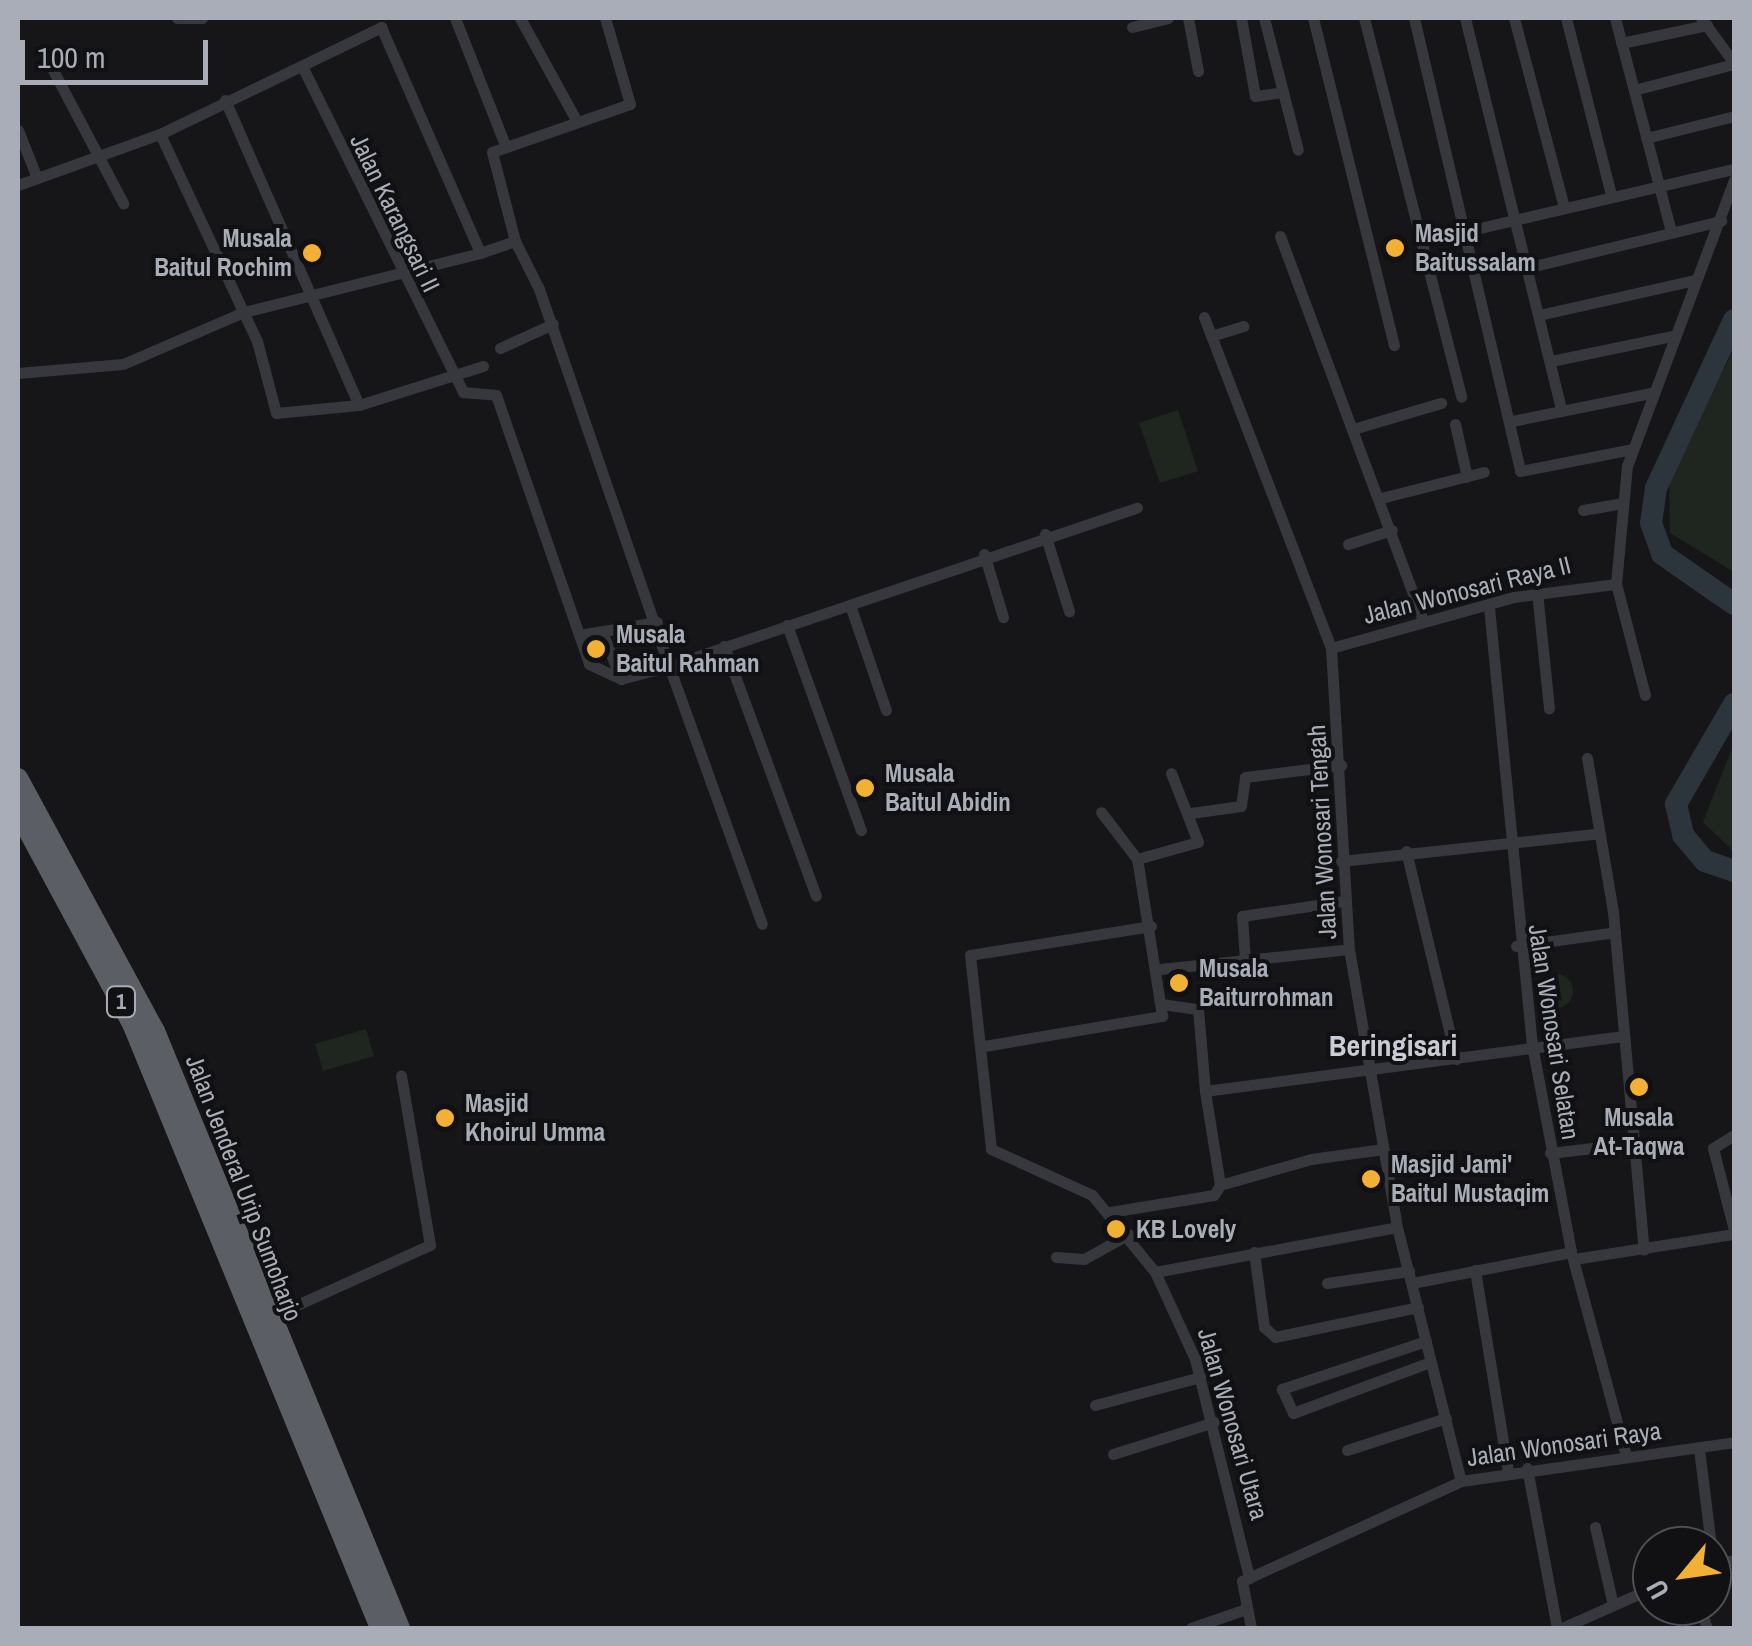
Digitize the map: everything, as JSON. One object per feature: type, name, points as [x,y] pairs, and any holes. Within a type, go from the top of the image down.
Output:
[{"type":"highway","name":"Jalan Jenderal Urip Sumoharjo","points":[[18,778],[154,1031],[268,1318],[400,1628]]},
{"type":"highway","name":"Jalan Jenderal Urip Sumoharjo","points":[[18,812],[133,1026],[380,1628]]},
{"type":"street","points":[[177,18],[202,18]]},
{"type":"street","points":[[455,18],[504,144]]},
{"type":"street","points":[[520,18],[576,120]]},
{"type":"street","points":[[605,18],[630,104],[504,144],[492,159],[515,241],[553,324],[762,924]]},
{"type":"street","points":[[1132,27],[1168,18]]},
{"type":"street","points":[[1188,18],[1198,71]]},
{"type":"street","points":[[1241,18],[1254,96],[1283,92]]},
{"type":"street","points":[[1264,18],[1298,150]]},
{"type":"street","points":[[1313,18],[1394,345]]},
{"type":"street","points":[[1364,18],[1462,397]]},
{"type":"street","points":[[1414,18],[1468,230],[1520,471],[1632,449]]},
{"type":"street","points":[[1465,18],[1561,410]]},
{"type":"street","points":[[1514,18],[1564,206]]},
{"type":"street","points":[[1566,18],[1611,194]]},
{"type":"street","points":[[1615,18],[1671,231]]},
{"type":"street","points":[[1622,43],[1704,21],[1734,64],[1634,90]]},
{"type":"street","points":[[18,185],[160,134],[302,66],[380,22],[480,253]]},
{"type":"street","points":[[44,53],[102,156],[123,204]]},
{"type":"street","name":"Jalan Karangsari II","points":[[302,66],[401,276],[454,376]]},
{"type":"street","points":[[225,100],[316,292],[359,405]]},
{"type":"street","points":[[1646,138],[1734,116]]},
{"type":"street","points":[[18,130],[37,178]]},
{"type":"street","points":[[160,134],[244,312],[276,413],[359,405],[482,366]]},
{"type":"street","points":[[1424,241],[1611,194],[1734,169]]},
{"type":"street","points":[[1645,695],[1616,584],[1621,503],[1632,449],[1651,392],[1734,180]]},
{"type":"street","points":[[1526,268],[1721,221]]},
{"type":"street","points":[[1280,236],[1382,498],[1423,620]]},
{"type":"street","points":[[18,372],[124,364],[244,312],[316,292],[401,276],[515,241]]},
{"type":"street","points":[[1540,316],[1694,280]]},
{"type":"street","name":"Jalan Wonosari Tengah","points":[[1204,317],[1331,648],[1341,766],[1343,902],[1349,949],[1398,1226],[1461,1481]]},
{"type":"street","points":[[500,348],[553,324]]},
{"type":"street","points":[[1211,336],[1244,326]]},
{"type":"street","points":[[1550,361],[1672,336]]},
{"type":"street","points":[[454,376],[465,394],[496,396],[590,664],[621,678],[669,666],[850,605],[984,554],[1137,508]]},
{"type":"street","points":[[1512,420],[1651,392]]},
{"type":"street","points":[[1353,428],[1441,404]]},
{"type":"street","points":[[1455,424],[1467,476]]},
{"type":"street","points":[[1382,498],[1484,472]]},
{"type":"street","points":[[1583,510],[1621,503]]},
{"type":"street","points":[[1348,544],[1392,530]]},
{"type":"street","points":[[1045,534],[1069,612]]},
{"type":"street","points":[[984,554],[1003,617]]},
{"type":"street","name":"Jalan Wonosari Raya II","points":[[1331,648],[1537,592],[1616,584]]},
{"type":"street","points":[[1537,592],[1549,708]]},
{"type":"street","points":[[850,605],[886,710]]},
{"type":"street","name":"Jalan Wonosari Selatan","points":[[1489,606],[1516,946],[1550,1153],[1572,1256],[1626,1456]]},
{"type":"street","points":[[579,635],[657,622]]},
{"type":"street","points":[[787,625],[861,830]]},
{"type":"street","points":[[602,632],[621,678]]},
{"type":"street","points":[[724,646],[816,896]]},
{"type":"street","points":[[1588,758],[1595,834],[1615,932],[1644,1250]]},
{"type":"street","points":[[1191,812],[1242,806],[1245,777],[1341,766]]},
{"type":"street","points":[[1137,859],[1198,842],[1191,812],[1171,773]]},
{"type":"street","points":[[984,1046],[1159,1018],[1160,969],[1137,859],[1102,812]]},
{"type":"street","points":[[1342,861],[1406,850],[1507,846],[1595,834]]},
{"type":"street","points":[[1406,850],[1456,1058]]},
{"type":"street","points":[[1245,960],[1242,916],[1343,902]]},
{"type":"street","name":"Jalan Wonosari Utara","points":[[1151,926],[968,958],[984,1046],[991,1149],[1080,1187],[1110,1212],[1155,1272],[1200,1377],[1214,1422],[1251,1628]]},
{"type":"street","points":[[1516,946],[1615,932]]},
{"type":"street","points":[[1160,969],[1349,949]]},
{"type":"street","points":[[1110,1212],[1214,1195],[1220,1185],[1205,1091],[1198,1009],[1161,1004]]},
{"type":"street","points":[[1205,1091],[1622,1036]]},
{"type":"street","points":[[268,1318],[430,1244],[402,1075]]},
{"type":"street","points":[[1327,1283],[1644,1250],[1734,1232],[1730,1190],[1713,1144],[1734,1135]]},
{"type":"street","points":[[1550,1153],[1634,1143]]},
{"type":"street","points":[[1220,1185],[1383,1149]]},
{"type":"street","points":[[1155,1272],[1398,1226]]},
{"type":"street","points":[[1056,1257],[1084,1259],[1129,1234]]},
{"type":"street","points":[[1254,1252],[1264,1327],[1275,1336],[1418,1306]]},
{"type":"street","points":[[1475,1270],[1508,1470]]},
{"type":"street","points":[[1426,1341],[1284,1387],[1293,1413],[1430,1362]]},
{"type":"street","points":[[1096,1405],[1200,1377]]},
{"type":"street","points":[[1347,1450],[1446,1418]]},
{"type":"street","points":[[1113,1454],[1214,1422]]},
{"type":"street","name":"Jalan Wonosari Raya","points":[[1245,1580],[1461,1481],[1508,1470],[1734,1442]]},
{"type":"street","points":[[1699,1448],[1709,1526]]},
{"type":"street","points":[[1527,1468],[1560,1628],[1632,1597]]},
{"type":"street","points":[[1595,1527],[1613,1606]]},
{"type":"street","points":[[1191,1628],[1246,1608]]},
{"type":"shaded area","points":[[1734,349],[1734,572],[1670,533],[1669,477]]},
{"type":"shaded area","points":[[1178,410],[1198,471],[1160,483],[1139,423]]},
{"type":"shaded area","points":[[1734,743],[1734,852],[1703,822]]},
{"type":"shaded area","points":[[1556,974],[1568,979],[1573,991],[1568,1003],[1556,1008],[1544,1003],[1539,991],[1544,979]]},
{"type":"shaded area","points":[[366,1029],[374,1056],[323,1071],[315,1044]]},
{"type":"waterway","points":[[1734,320],[1656,488],[1651,523],[1662,554],[1734,604]]},
{"type":"waterway","points":[[1734,704],[1676,804],[1683,835],[1705,861],[1734,871]]},
{"type":"place","name":"Masjid Baitussalam","points":[[1395,248]]},
{"type":"place","name":"Musala Baitul Rochim","points":[[312,253]]},
{"type":"place","name":"Musala Baitul Rahman","points":[[596,649]]},
{"type":"place","name":"Musala Baitul Abidin","points":[[865,788]]},
{"type":"place","name":"Musala Baiturrohman","points":[[1179,983]]},
{"type":"place","name":"Musala At-Taqwa","points":[[1639,1087]]},
{"type":"place","name":"Masjid Khoirul Umma","points":[[445,1118]]},
{"type":"place","name":"Masjid Jami' Baitul Mustaqim","points":[[1371,1179]]},
{"type":"place","name":"KB Lovely","points":[[1116,1229]]},
{"type":"district","name":"Beringisari","points":[[1393,1045]]}]
